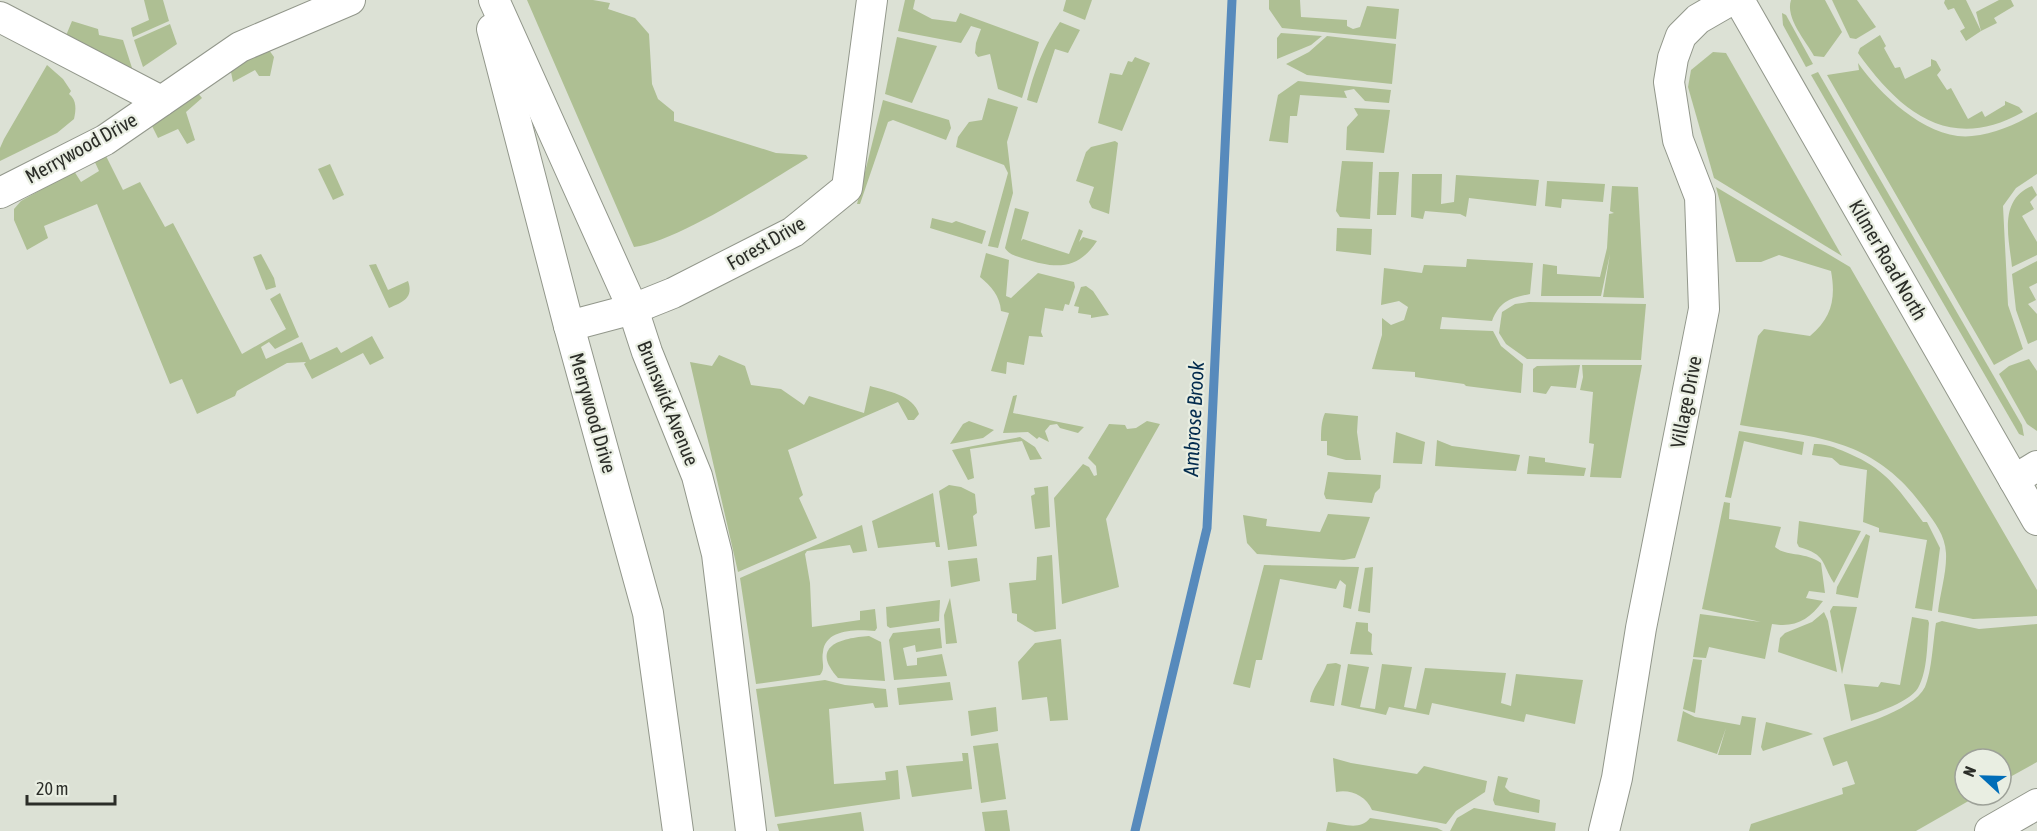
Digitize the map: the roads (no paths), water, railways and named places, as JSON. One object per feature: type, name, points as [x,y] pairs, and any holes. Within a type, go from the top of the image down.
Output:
[{"type":"street","name":"Merrywood Drive","points":[[0,193],[105,140],[240,47],[350,0]]},
{"type":"street","name":"Merrywood Drive","points":[[485,0],[568,326],[648,613],[678,831]]},
{"type":"street","name":"Brunswick Avenue","points":[[495,0],[633,309],[647,352],[697,476],[717,554],[751,831]]},
{"type":"street","name":"Forest Drive","points":[[568,326],[633,309],[673,293],[793,232],[847,188],[872,0]]},
{"type":"street","name":"Village Drive","points":[[1604,831],[1617,778],[1641,628],[1704,309],[1700,197],[1678,140],[1669,82],[1681,36],[1698,19],[1731,0]]},
{"type":"street","name":"Kilmer Road North","points":[[1739,0],[2025,473],[2037,520]]},
{"type":"street","name":"Merrywood Drive","points":[[0,17],[161,101]]},
{"type":"street","points":[[1990,831],[2037,804]]},
{"type":"waterway","name":"Ambrose Brook","points":[[1135,831],[1207,528],[1232,0]]}]
